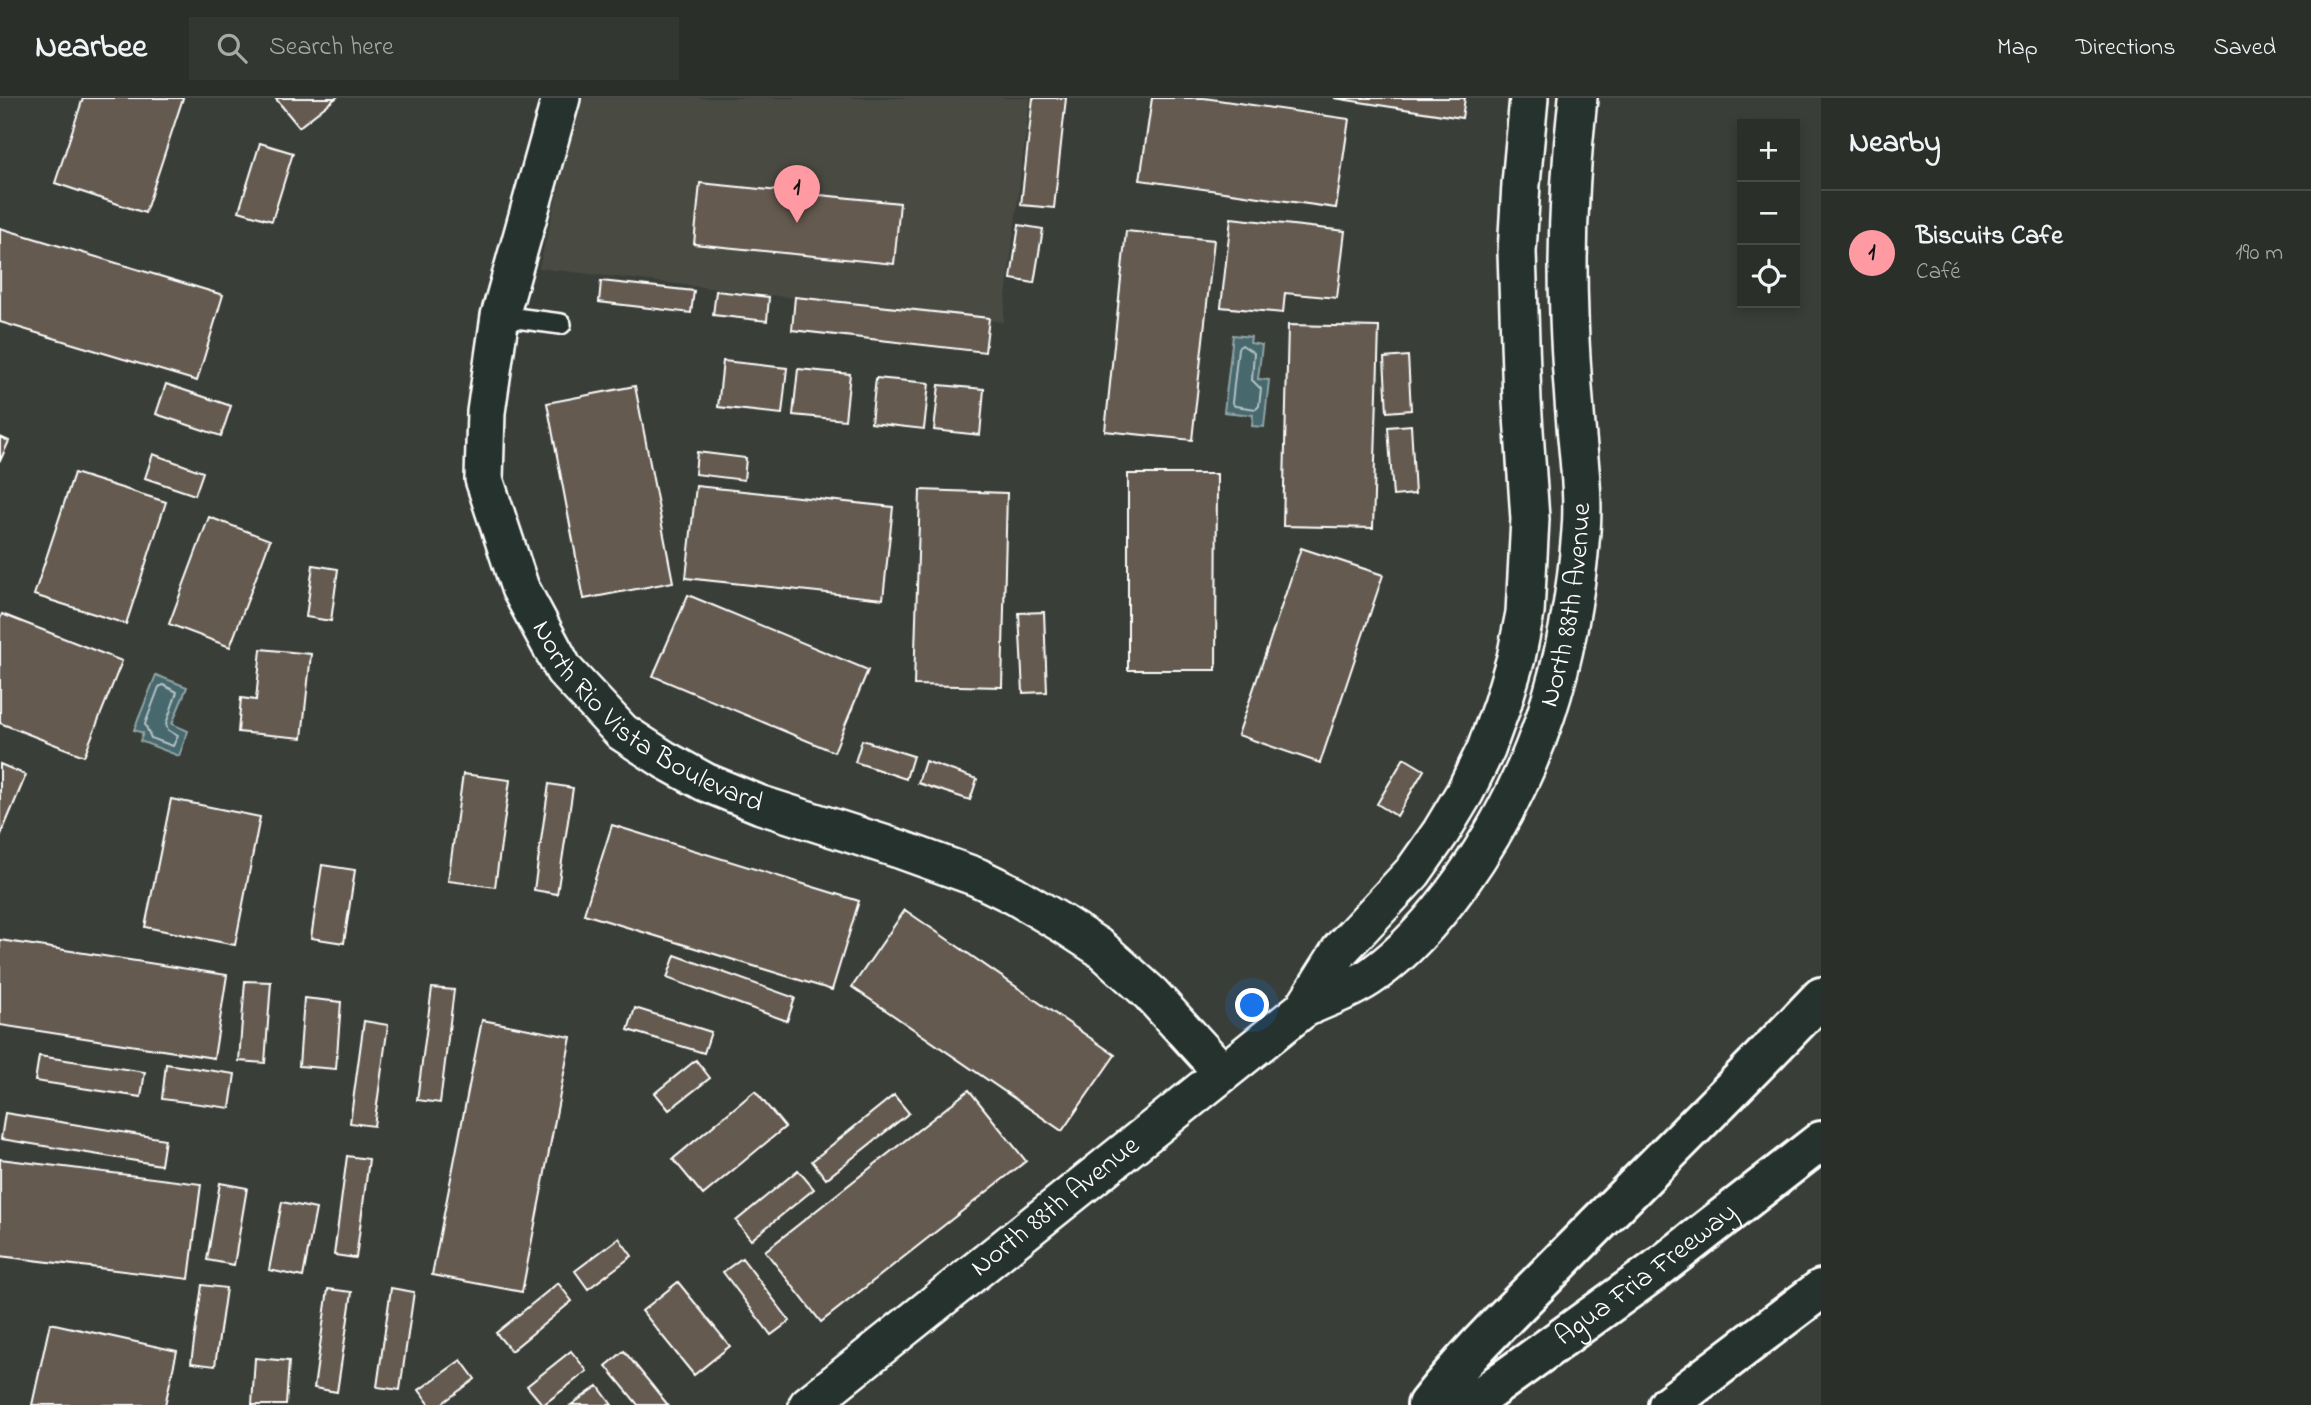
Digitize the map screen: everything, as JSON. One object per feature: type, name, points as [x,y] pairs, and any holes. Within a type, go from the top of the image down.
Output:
[{"type":"highway","points":[[1426,1405],[1460,1364],[1821,997]]},
{"type":"highway","name":"Agua Fria Freeway","points":[[1469,1405],[1653,1272],[1821,1142]]},
{"type":"highway","points":[[1668,1405],[1821,1289]]},
{"type":"street","name":"North Rio Vista Boulevard","points":[[561,98],[500,316],[486,412],[484,479],[520,588],[564,670],[622,732],[705,782],[761,805],[935,861],[1014,895],[1100,948],[1151,994],[1223,1072]]},
{"type":"street","name":"North 88th Avenue","points":[[1303,1009],[1341,949],[1413,872],[1465,792],[1503,705],[1516,658],[1525,613],[1530,537],[1517,252],[1529,98]]},
{"type":"street","name":"North 88th Avenue","points":[[808,1405],[1303,1009],[1372,976],[1407,948],[1441,910],[1477,860],[1509,806],[1533,754],[1552,701],[1575,590],[1580,538],[1581,476],[1569,314],[1568,251],[1578,98]]},
{"type":"street","points":[[1530,537],[1580,538]]},
{"type":"lane","points":[[500,316],[561,324]]},
{"type":"shaded area","points":[[581,98],[1030,98],[1003,322],[539,268]]},
{"type":"water","points":[[1233,335],[1251,337],[1250,343],[1262,345],[1258,379],[1269,380],[1264,427],[1252,426],[1253,415],[1224,412]]},
{"type":"water","points":[[156,675],[187,687],[172,724],[188,731],[179,756],[140,741],[143,733],[134,730]]},
{"type":"building","points":[[83,98],[183,98],[145,213],[55,183]]},
{"type":"building","points":[[336,98],[299,127],[276,99]]},
{"type":"building","points":[[1033,98],[1066,98],[1054,208],[1021,205]]},
{"type":"building","points":[[1152,98],[1204,98],[1349,119],[1336,208],[1140,180]]},
{"type":"building","points":[[1334,98],[1465,98],[1462,118]]},
{"type":"building","points":[[260,143],[293,153],[272,221],[239,211]]},
{"type":"building","points":[[700,183],[900,203],[894,264],[694,244]]},
{"type":"building","points":[[1231,218],[1345,231],[1337,298],[1285,293],[1283,313],[1221,307]]},
{"type":"building","points":[[1019,225],[1043,229],[1034,283],[1011,279]]},
{"type":"building","points":[[0,228],[223,295],[197,381],[0,322]]},
{"type":"building","points":[[1126,231],[1214,240],[1192,440],[1105,431]]},
{"type":"building","points":[[601,281],[694,291],[691,313],[599,302]]},
{"type":"building","points":[[716,291],[769,297],[767,321],[713,315]]},
{"type":"building","points":[[795,297],[989,318],[985,352],[792,330]]},
{"type":"building","points":[[1288,325],[1379,327],[1373,528],[1283,526]]},
{"type":"building","points":[[1408,356],[1411,410],[1387,412],[1384,358]]},
{"type":"building","points":[[723,361],[787,368],[782,414],[718,407]]},
{"type":"building","points":[[798,369],[850,374],[845,420],[793,415]]},
{"type":"building","points":[[876,378],[929,383],[924,429],[871,423]]},
{"type":"building","points":[[166,384],[231,406],[221,436],[156,414]]},
{"type":"building","points":[[939,385],[984,389],[980,435],[934,430]]},
{"type":"building","points":[[635,386],[673,582],[584,599],[547,403]]},
{"type":"building","points":[[1411,425],[1415,494],[1393,496],[1388,427]]},
{"type":"building","points":[[0,437],[9,441],[0,461]]},
{"type":"building","points":[[697,452],[746,458],[744,480],[695,474]]},
{"type":"building","points":[[153,454],[203,472],[195,495],[145,478]]},
{"type":"building","points":[[74,473],[166,502],[126,624],[34,595]]},
{"type":"building","points":[[1128,474],[1217,474],[1216,670],[1128,670]]},
{"type":"building","points":[[696,486],[893,507],[883,599],[686,578]]},
{"type":"building","points":[[920,490],[1007,493],[1002,687],[914,685]]},
{"type":"building","points":[[209,517],[270,540],[230,647],[169,624]]},
{"type":"building","points":[[1301,548],[1383,575],[1320,763],[1238,735]]},
{"type":"building","points":[[313,565],[338,569],[331,621],[306,617]]},
{"type":"building","points":[[688,595],[868,670],[834,752],[653,676]]},
{"type":"building","points":[[1044,612],[1047,692],[1023,693],[1019,613]]},
{"type":"building","points":[[2,614],[122,661],[84,756],[0,723]]},
{"type":"building","points":[[261,649],[311,654],[302,738],[238,732],[241,698],[256,700]]},
{"type":"building","points":[[862,740],[913,756],[906,779],[855,762]]},
{"type":"building","points":[[1404,758],[1424,770],[1397,816],[1377,804]]},
{"type":"building","points":[[925,761],[977,779],[970,800],[918,783]]},
{"type":"building","points":[[0,764],[26,775],[0,837]]},
{"type":"building","points":[[463,774],[510,780],[495,887],[448,881]]},
{"type":"building","points":[[549,784],[573,788],[557,894],[534,890]]},
{"type":"building","points":[[171,799],[260,817],[235,945],[145,927]]},
{"type":"building","points":[[612,825],[859,901],[832,990],[584,914]]},
{"type":"building","points":[[322,865],[355,870],[344,943],[311,938]]},
{"type":"building","points":[[905,910],[1115,1055],[1062,1131],[852,987]]},
{"type":"building","points":[[0,940],[227,975],[214,1058],[0,1025]]},
{"type":"building","points":[[675,955],[795,998],[787,1021],[667,978]]},
{"type":"building","points":[[245,981],[271,982],[265,1063],[239,1061]]},
{"type":"building","points":[[432,988],[454,990],[440,1103],[417,1100]]},
{"type":"building","points":[[304,998],[341,1002],[336,1069],[299,1066]]},
{"type":"building","points":[[635,1008],[711,1032],[704,1053],[628,1030]]},
{"type":"building","points":[[482,1020],[571,1037],[522,1292],[432,1275]]},
{"type":"building","points":[[364,1021],[388,1025],[374,1126],[350,1123]]},
{"type":"building","points":[[39,1056],[145,1072],[141,1097],[35,1081]]},
{"type":"building","points":[[696,1060],[710,1078],[669,1110],[655,1093]]},
{"type":"building","points":[[166,1064],[235,1074],[230,1108],[162,1099]]},
{"type":"building","points":[[969,1090],[1026,1161],[821,1322],[765,1251]]},
{"type":"building","points":[[755,1091],[785,1127],[703,1195],[673,1159]]},
{"type":"building","points":[[894,1095],[909,1113],[826,1179],[812,1161]]},
{"type":"building","points":[[5,1113],[165,1139],[161,1165],[1,1139]]},
{"type":"building","points":[[347,1156],[369,1159],[356,1258],[334,1255]]},
{"type":"building","points":[[0,1159],[201,1184],[189,1279],[0,1256]]},
{"type":"building","points":[[798,1170],[814,1189],[751,1240],[736,1221]]},
{"type":"building","points":[[220,1183],[247,1188],[234,1265],[207,1260]]},
{"type":"building","points":[[282,1202],[316,1209],[303,1277],[269,1270]]},
{"type":"building","points":[[619,1238],[632,1256],[588,1289],[575,1271]]},
{"type":"building","points":[[742,1258],[790,1321],[771,1335],[723,1272]]},
{"type":"building","points":[[678,1282],[730,1346],[694,1375],[642,1311]]},
{"type":"building","points":[[558,1283],[572,1301],[511,1351],[496,1333]]},
{"type":"building","points":[[202,1285],[226,1288],[215,1366],[191,1363]]},
{"type":"building","points":[[391,1288],[414,1292],[400,1390],[377,1387]]},
{"type":"building","points":[[328,1289],[352,1292],[337,1392],[314,1388]]},
{"type":"building","points":[[50,1323],[177,1351],[165,1405],[32,1405]]},
{"type":"building","points":[[571,1351],[587,1371],[543,1405],[527,1386]]},
{"type":"building","points":[[624,1351],[668,1405],[638,1405],[606,1366]]},
{"type":"building","points":[[255,1358],[289,1361],[286,1405],[252,1405]]},
{"type":"building","points":[[461,1360],[475,1379],[440,1405],[430,1405],[419,1390]]},
{"type":"building","points":[[598,1386],[612,1405],[571,1405]]},
{"type":"place","name":"Biscuits Cafe","points":[[797,223]]}]
